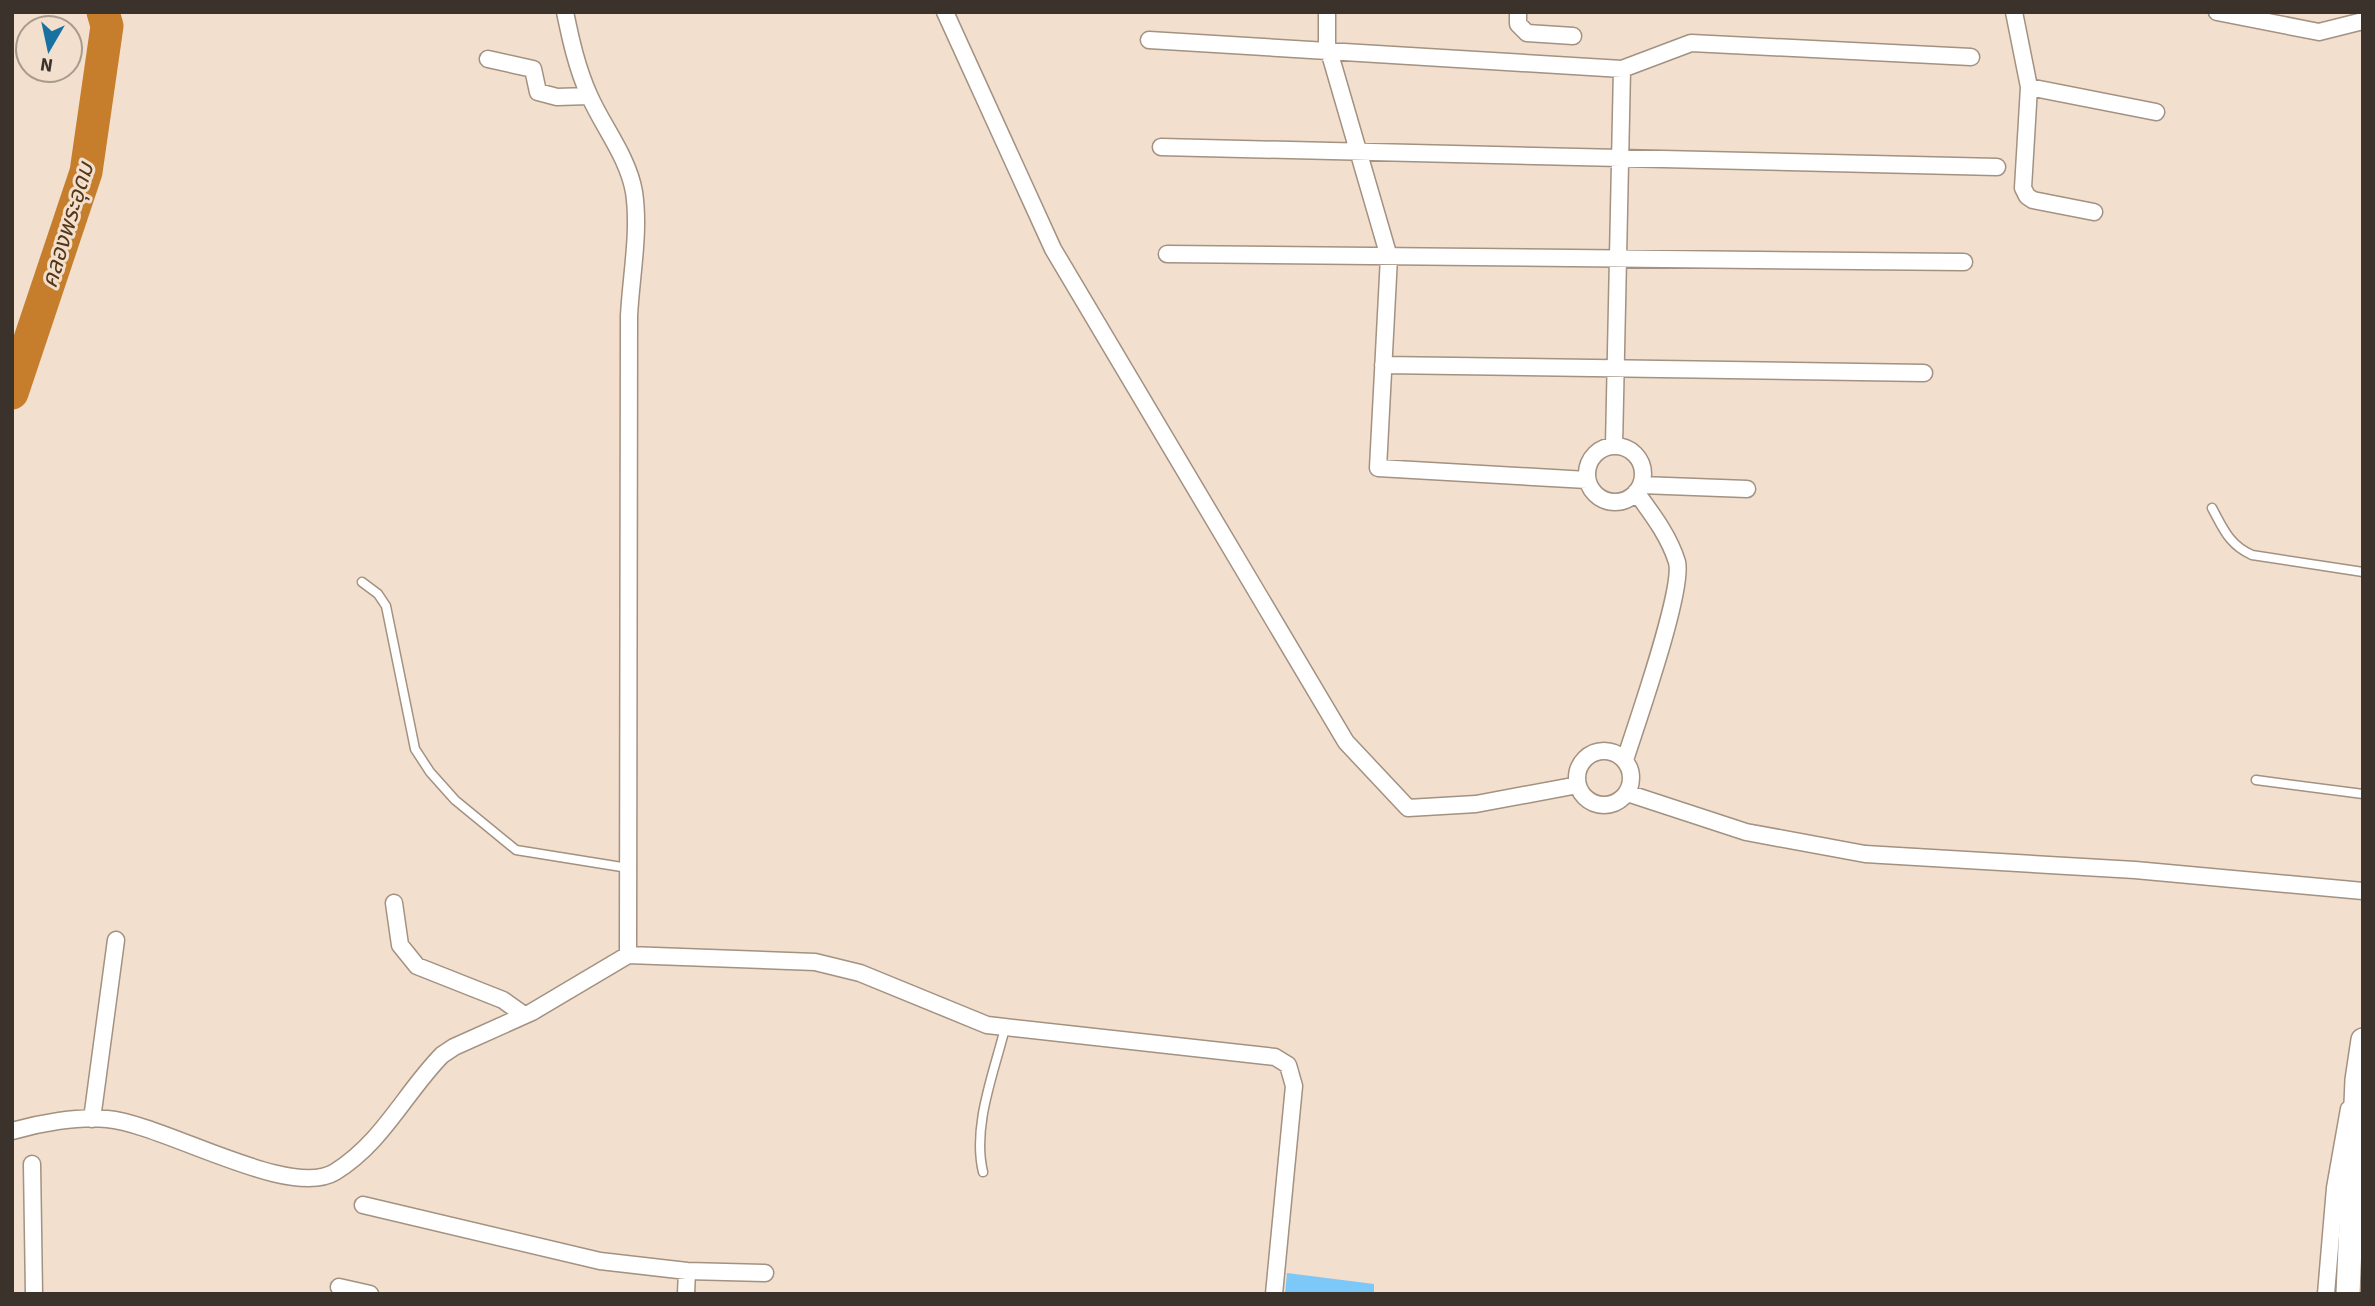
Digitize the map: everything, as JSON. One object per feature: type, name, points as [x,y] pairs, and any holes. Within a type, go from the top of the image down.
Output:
[{"type":"main road","points":[[2348,1294],[2357,1080],[2363,1040]]},
{"type":"street","points":[[565,12],[574,55],[589,96],[626,167],[634,191],[636,219],[629,316],[628,955]]},
{"type":"street","points":[[945,12],[1053,249],[1346,742],[1408,808],[1476,804],[1578,785]]},
{"type":"street","points":[[1327,12],[1328,50],[1389,257],[1378,468],[1587,480]]},
{"type":"street","points":[[1518,12],[1518,24],[1527,33],[1573,36]]},
{"type":"street","points":[[2014,12],[2029,87],[2023,188],[2033,200],[2094,212]]},
{"type":"street","points":[[2217,12],[2319,32],[2363,20],[2359,12]]},
{"type":"street","points":[[1149,40],[1622,69],[1691,43],[1971,57]]},
{"type":"street","points":[[488,59],[533,69],[538,92],[545,95],[589,96]]},
{"type":"street","points":[[1614,446],[1622,69]]},
{"type":"street","points":[[2029,87],[2157,112]]},
{"type":"street","points":[[1161,147],[1997,167]]},
{"type":"street","points":[[1167,254],[1964,262]]},
{"type":"street","points":[[1383,365],[1924,373]]},
{"type":"street","points":[[1625,760],[1609,751],[1591,754],[1580,767],[1578,785],[1582,793],[1596,803],[1613,803],[1627,793],[1631,777],[1625,760],[1675,595],[1678,564],[1639,489],[1642,468],[1639,460],[1623,447],[1614,446],[1596,453],[1587,470],[1590,489],[1604,500],[1622,502],[1639,489],[1747,489]]},
{"type":"street","points":[[1627,793],[1746,832],[1865,854],[2135,870],[2363,891]]},
{"type":"street","points":[[394,902],[400,945],[416,967],[503,1000],[524,1015]]},
{"type":"street","points":[[92,1119],[116,940]]},
{"type":"street","points":[[12,1131],[108,1119],[178,1138],[272,1174],[318,1179],[332,1173],[372,1144],[442,1055],[524,1015],[628,955],[814,962],[837,967],[969,1019],[1005,1028],[1159,1042],[1262,1055],[1275,1057],[1289,1065],[1294,1086],[1274,1294]]},
{"type":"street","points":[[2326,1294],[2328,1249],[2342,1142],[2357,1080]]},
{"type":"street","points":[[32,1164],[34,1294]]},
{"type":"street","points":[[363,1205],[600,1261],[687,1272],[765,1273]]},
{"type":"street","points":[[686,1294],[687,1272]]},
{"type":"street","points":[[339,1287],[370,1294]]},
{"type":"lane","points":[[2212,508],[2228,538],[2237,548],[2252,555],[2363,572]]},
{"type":"lane","points":[[362,582],[378,594],[386,606],[415,749],[430,772],[455,800],[516,850],[628,868]]},
{"type":"lane","points":[[2256,780],[2363,794]]},
{"type":"lane","points":[[983,1172],[980,1150],[982,1125],[1005,1028]]},
{"type":"building","points":[[1287,1273],[1374,1284],[1374,1294],[1285,1294]]},
{"type":"waterway","name":"คลองพระอุดม","points":[[12,393],[86,172],[107,26],[103,12]]}]
